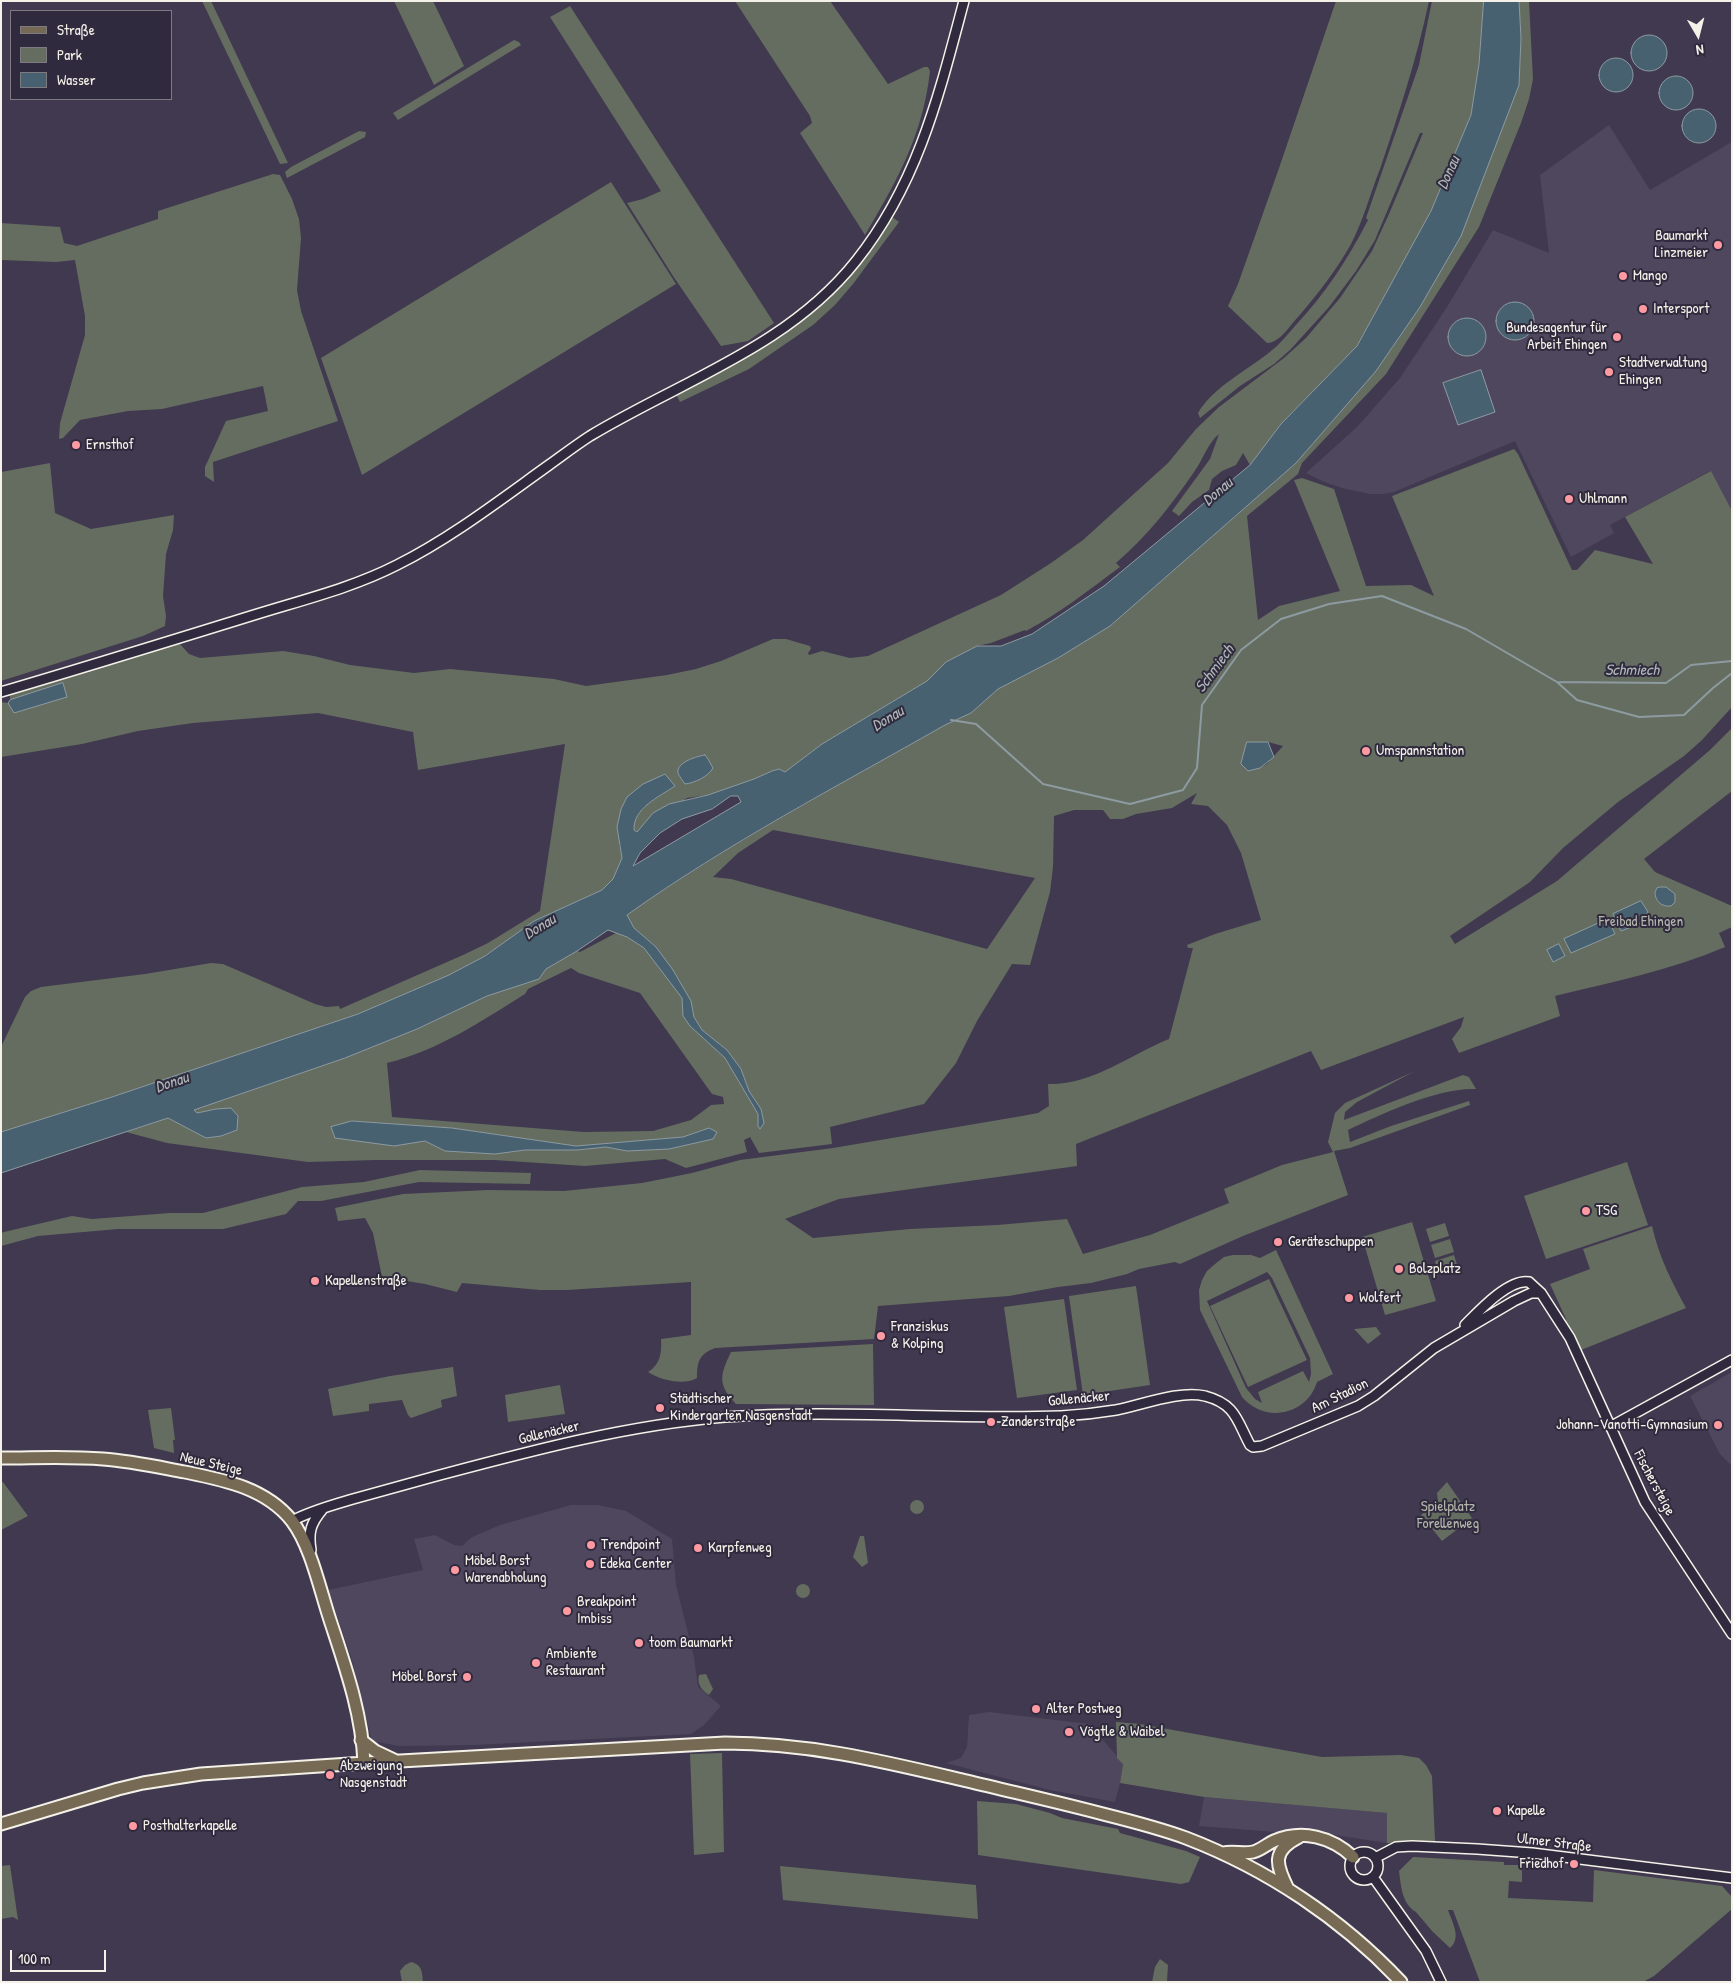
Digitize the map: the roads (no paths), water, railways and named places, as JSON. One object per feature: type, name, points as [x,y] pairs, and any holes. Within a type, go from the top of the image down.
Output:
[{"type":"main road","name":"Neue Steige","points":[[1,1458],[121,1460],[228,1481],[250,1489],[266,1498],[292,1521],[312,1563],[351,1682],[364,1762]]},
{"type":"main road","points":[[361,1740],[375,1751],[396,1761]]},
{"type":"main road","points":[[1,1824],[118,1790],[169,1778],[229,1771],[725,1742],[825,1750],[1034,1796],[1186,1838],[1222,1854],[1289,1891],[1336,1922],[1358,1940],[1401,1982]]},
{"type":"main road","points":[[1222,1854],[1233,1851],[1247,1853],[1274,1841],[1302,1836],[1328,1840],[1342,1847],[1353,1857]]},
{"type":"main road","points":[[1289,1891],[1278,1869],[1279,1857],[1287,1845],[1302,1836]]},
{"type":"street","points":[[1,692],[335,590],[394,567],[425,551],[455,532],[589,437],[728,363],[784,328],[828,292],[856,262],[895,203],[910,176],[926,135],[964,1]]},
{"type":"street","name":"Am Stadion","points":[[1253,1447],[1270,1443],[1358,1406],[1374,1396],[1434,1348],[1454,1336],[1514,1300],[1537,1289],[1524,1281],[1511,1286],[1484,1306],[1454,1336]]},
{"type":"street","name":"Fischersteige","points":[[1537,1289],[1570,1338],[1645,1502],[1732,1634]]},
{"type":"street","points":[[1610,1427],[1732,1360]]},
{"type":"street","name":"Gollenäcker","points":[[292,1521],[323,1509],[522,1453],[615,1432],[655,1425],[719,1418],[821,1414],[1076,1415],[1115,1410],[1180,1396],[1200,1395],[1214,1399],[1231,1409],[1239,1421],[1248,1443],[1253,1447]]},
{"type":"street","points":[[312,1563],[310,1529],[313,1520],[323,1509]]},
{"type":"street","name":"Ulmer Straße","points":[[1353,1857],[1361,1852],[1371,1854],[1374,1858],[1396,1847],[1477,1848],[1732,1878]]},
{"type":"street","points":[[1353,1857],[1350,1870],[1355,1877],[1364,1880],[1372,1877],[1377,1870],[1374,1858]]},
{"type":"street","points":[[1372,1877],[1426,1951],[1441,1982]]},
{"type":"water","name":"Donau","points":[[1484,1],[1519,1],[1521,38],[1519,85],[1461,236],[1420,307],[1376,371],[1296,463],[1110,626],[1058,658],[998,689],[971,713],[945,725],[744,839],[627,915],[634,928],[656,947],[673,970],[691,1001],[694,1017],[702,1030],[727,1050],[741,1069],[749,1091],[761,1109],[764,1123],[760,1129],[758,1126],[758,1114],[725,1058],[690,1026],[683,1016],[682,998],[644,948],[627,937],[608,930],[546,969],[539,979],[487,996],[417,1029],[345,1058],[194,1110],[197,1113],[231,1108],[238,1116],[237,1130],[221,1136],[206,1138],[168,1118],[1,1173],[1,1132],[112,1097],[358,1014],[449,975],[485,956],[534,921],[602,890],[613,879],[622,858],[617,827],[621,809],[627,797],[643,784],[665,774],[675,786],[642,809],[635,822],[634,830],[637,832],[653,813],[669,804],[708,795],[779,769],[785,772],[822,744],[927,681],[946,662],[977,646],[1001,646],[1032,634],[1104,586],[1250,465],[1281,424],[1357,346],[1431,211],[1471,115],[1479,64]],"holes":[[[731,796],[738,796],[741,802],[633,866],[640,853],[660,833],[682,819],[712,809]]]},
{"type":"water","points":[[1649,35],[1656,36],[1662,40],[1666,46],[1666,60],[1662,66],[1656,70],[1649,71],[1642,70],[1636,66],[1632,60],[1631,53],[1632,46],[1636,40],[1642,36]]},
{"type":"water","points":[[1616,58],[1623,59],[1628,63],[1632,68],[1632,82],[1628,87],[1623,91],[1616,92],[1609,91],[1604,87],[1600,82],[1599,75],[1600,68],[1604,63],[1609,59]]},
{"type":"water","points":[[1676,76],[1683,77],[1688,81],[1692,86],[1692,100],[1688,105],[1683,109],[1676,110],[1669,109],[1664,105],[1660,100],[1659,93],[1660,86],[1664,81],[1669,77]]},
{"type":"water","points":[[1699,109],[1706,110],[1711,114],[1715,119],[1715,133],[1711,138],[1706,142],[1699,143],[1692,142],[1687,138],[1683,133],[1682,126],[1683,119],[1687,114],[1692,110]]},
{"type":"water","points":[[1515,302],[1529,307],[1534,321],[1529,335],[1515,340],[1501,335],[1496,321],[1501,307]]},
{"type":"water","points":[[1467,318],[1481,323],[1486,337],[1481,351],[1467,356],[1453,351],[1448,337],[1453,323]]},
{"type":"water","points":[[1481,370],[1495,412],[1458,425],[1443,383]]},
{"type":"water","points":[[63,683],[67,697],[14,713],[8,703],[10,700]]},
{"type":"water","points":[[1247,742],[1268,742],[1274,757],[1260,768],[1248,771],[1241,764]]},
{"type":"water","points":[[705,755],[713,768],[700,779],[685,784],[678,773],[680,766],[688,760]]},
{"type":"water","points":[[1666,887],[1675,894],[1675,902],[1671,906],[1659,903],[1656,898],[1655,892],[1657,888]]},
{"type":"water","points":[[1641,901],[1648,912],[1644,918],[1646,921],[1621,931],[1613,914]]},
{"type":"water","points":[[1608,919],[1615,934],[1571,953],[1564,939]]},
{"type":"water","points":[[1559,944],[1565,956],[1553,962],[1547,950]]},
{"type":"water","points":[[352,1121],[452,1128],[576,1146],[683,1137],[709,1128],[717,1132],[713,1139],[669,1149],[627,1151],[606,1147],[577,1150],[525,1150],[495,1154],[445,1151],[425,1141],[394,1146],[335,1138],[331,1127]]},
{"type":"waterway","name":"Schmiech","points":[[951,720],[976,724],[1043,784],[1130,804],[1183,790],[1197,768],[1202,705],[1241,650],[1281,619],[1329,604],[1382,596],[1466,629],[1557,682],[1666,683],[1691,665],[1732,661]]},
{"type":"waterway","name":"Schmiech","points":[[1557,682],[1577,700],[1639,717],[1684,715],[1732,673]]},
{"type":"place","name":"Baumarkt Linzmeier","points":[[1718,245]]},
{"type":"place","name":"Mango","points":[[1623,276]]},
{"type":"place","name":"Intersport","points":[[1643,309]]},
{"type":"place","name":"Bundesagentur für Arbeit Ehingen","points":[[1617,337]]},
{"type":"place","name":"Stadtverwaltung Ehingen","points":[[1609,372]]},
{"type":"place","name":"Ernsthof","points":[[76,445]]},
{"type":"place","name":"Uhlmann","points":[[1569,499]]},
{"type":"place","name":"Umspannstation","points":[[1366,751]]},
{"type":"place","name":"TSG","points":[[1586,1211]]},
{"type":"place","name":"Geräteschuppen","points":[[1278,1242]]},
{"type":"place","name":"Bolzplatz","points":[[1399,1269]]},
{"type":"place","name":"Kapellenstraße","points":[[315,1281]]},
{"type":"place","name":"Wolfert","points":[[1349,1298]]},
{"type":"place","name":"Franziskus & Kolping","points":[[881,1336]]},
{"type":"place","name":"Städtischer Kindergarten Nasgenstadt","points":[[660,1408]]},
{"type":"place","name":"Zanderstraße","points":[[991,1422]]},
{"type":"place","name":"Johann-Vanotti-Gymnasium","points":[[1718,1425]]},
{"type":"place","name":"Trendpoint","points":[[591,1545]]},
{"type":"place","name":"Karpfenweg","points":[[698,1548]]},
{"type":"place","name":"Edeka Center","points":[[590,1564]]},
{"type":"place","name":"Möbel Borst Warenabholung","points":[[455,1570]]},
{"type":"place","name":"Breakpoint Imbiss","points":[[567,1611]]},
{"type":"place","name":"toom Baumarkt","points":[[639,1643]]},
{"type":"place","name":"Ambiente Restaurant","points":[[536,1663]]},
{"type":"place","name":"Möbel Borst","points":[[467,1677]]},
{"type":"place","name":"Alter Postweg","points":[[1036,1709]]},
{"type":"place","name":"Vögtle & Waibel","points":[[1069,1732]]},
{"type":"place","name":"Abzweigung Nasgenstadt","points":[[330,1775]]},
{"type":"place","name":"Kapelle","points":[[1497,1811]]},
{"type":"place","name":"Posthalterkapelle","points":[[133,1826]]},
{"type":"place","name":"Friedhof","points":[[1574,1864]]},
{"type":"park label","name":"Freibad Ehingen","points":[[1641,922]]},
{"type":"park label","name":"Spielplatz Forellenweg","points":[[1448,1516]]}]
